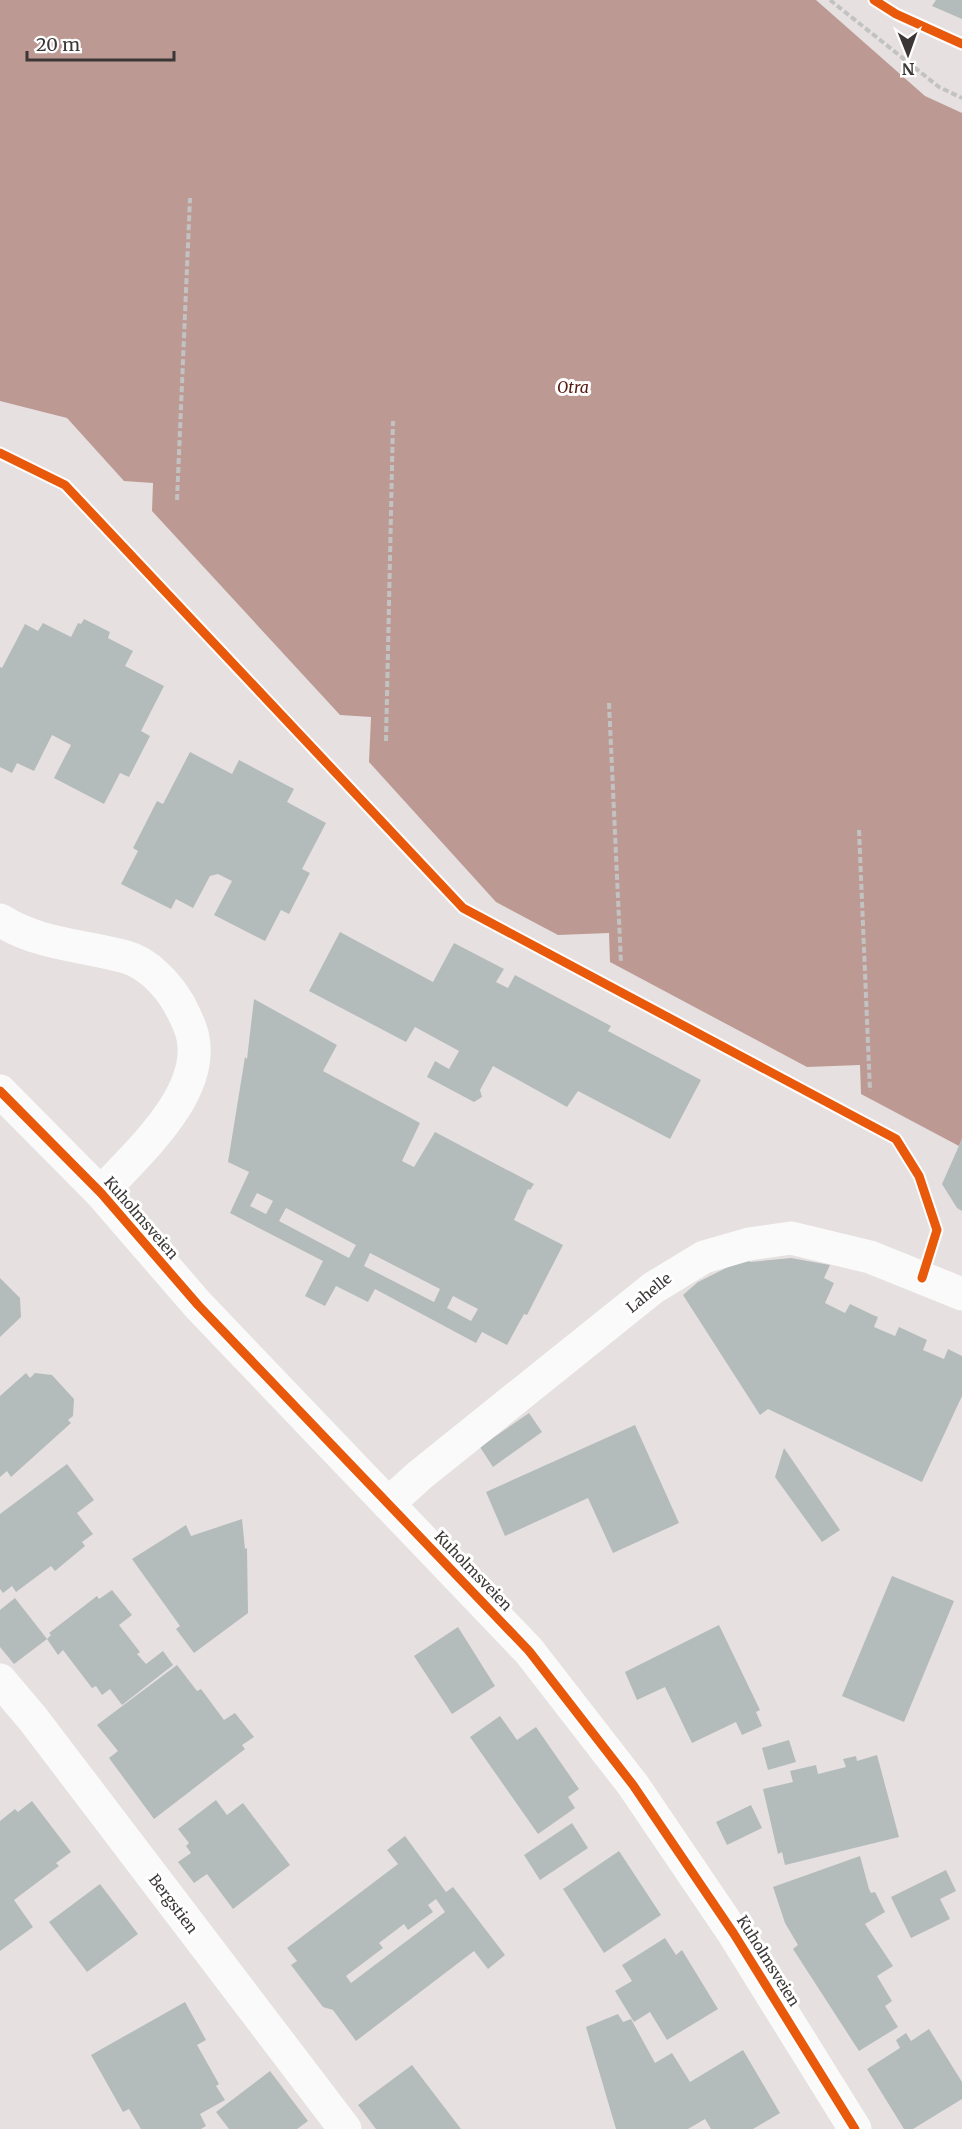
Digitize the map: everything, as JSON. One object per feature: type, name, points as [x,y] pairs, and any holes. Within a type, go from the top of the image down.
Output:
[{"type":"street","points":[[0,920],[20,932],[44,940],[128,957],[156,975],[171,990],[194,1038],[188,1084],[167,1120],[101,1193]]},
{"type":"street","name":"Kuholmsveien","points":[[0,1091],[101,1193],[198,1305],[530,1651],[633,1785],[734,1934],[855,2129]]},
{"type":"street","name":"Lahelle","points":[[388,1504],[420,1475],[653,1288],[704,1257],[749,1244],[791,1238],[870,1257],[962,1294]]},
{"type":"street","name":"Bergstien","points":[[0,1680],[33,1719],[345,2129]]},
{"type":"path","points":[[830,0],[939,87],[962,98]]},
{"type":"path","points":[[177,500],[190,198]]},
{"type":"path","points":[[386,741],[393,421]]},
{"type":"path","points":[[609,703],[621,963]]},
{"type":"path","points":[[859,830],[870,1091]]},
{"type":"water","name":"Otra","points":[[0,0],[816,0],[925,96],[962,113],[962,1139],[959,1146],[861,1094],[860,1065],[807,1067],[610,962],[609,933],[558,935],[496,902],[369,762],[371,717],[340,715],[152,511],[153,483],[124,481],[67,418],[0,401]]},
{"type":"building","points":[[936,0],[962,0],[962,19],[932,6]]},
{"type":"building","points":[[84,619],[110,632],[108,638],[133,651],[125,666],[164,686],[141,731],[150,736],[129,777],[120,773],[104,804],[54,778],[71,745],[52,735],[34,771],[17,763],[12,773],[0,767],[0,667],[2,668],[25,624],[38,631],[43,623],[71,637],[78,623],[81,624]]},
{"type":"building","points":[[190,752],[232,774],[239,760],[294,789],[287,802],[326,823],[302,869],[310,873],[289,914],[281,910],[265,941],[214,915],[232,881],[218,874],[210,876],[193,908],[176,899],[171,909],[121,884],[138,851],[133,848],[157,801],[163,804]]},
{"type":"building","points":[[340,932],[433,982],[454,943],[504,969],[496,982],[508,988],[515,975],[611,1026],[608,1031],[701,1080],[670,1139],[578,1091],[567,1107],[493,1066],[480,1090],[482,1097],[474,1102],[427,1077],[435,1061],[449,1069],[459,1051],[415,1027],[406,1042],[309,991]]},
{"type":"building","points":[[254,999],[337,1045],[323,1071],[420,1123],[402,1161],[414,1167],[435,1132],[534,1184],[530,1190],[528,1189],[514,1220],[563,1245],[527,1315],[524,1314],[507,1345],[482,1332],[476,1343],[375,1289],[368,1302],[336,1286],[325,1306],[305,1296],[323,1261],[230,1213],[249,1172],[228,1162],[245,1057],[247,1059]],"holes":[[[257,1193],[273,1201],[266,1214],[250,1206]],[[286,1208],[356,1245],[349,1258],[279,1221]],[[370,1253],[440,1289],[434,1302],[364,1266]],[[453,1296],[478,1309],[471,1321],[447,1308]]]},
{"type":"building","points":[[962,1139],[962,1211],[957,1208],[942,1184]]},
{"type":"building","points":[[791,1258],[830,1265],[824,1278],[834,1283],[825,1303],[845,1313],[850,1304],[878,1317],[874,1327],[895,1336],[899,1327],[927,1340],[923,1350],[944,1359],[948,1349],[962,1356],[962,1396],[922,1482],[768,1409],[760,1415],[683,1295],[698,1282],[728,1267],[749,1260],[750,1262]]},
{"type":"building","points":[[0,1278],[20,1298],[21,1317],[0,1337]]},
{"type":"building","points":[[26,1373],[30,1378],[35,1373],[52,1375],[74,1399],[73,1416],[68,1420],[71,1423],[11,1477],[7,1471],[0,1477],[0,1396]]},
{"type":"building","points":[[529,1413],[542,1432],[493,1467],[480,1447]]},
{"type":"building","points":[[635,1425],[679,1523],[613,1553],[588,1498],[505,1536],[486,1492]]},
{"type":"building","points":[[784,1448],[840,1530],[822,1542],[775,1477]]},
{"type":"building","points":[[67,1464],[94,1500],[77,1513],[93,1534],[82,1542],[85,1546],[55,1571],[51,1566],[16,1592],[12,1586],[3,1593],[0,1589],[0,1514]]},
{"type":"building","points":[[242,1519],[245,1549],[247,1548],[248,1613],[194,1653],[176,1629],[180,1626],[132,1559],[186,1525],[191,1536]]},
{"type":"building","points":[[892,1576],[954,1601],[904,1722],[842,1696]]},
{"type":"building","points":[[112,1590],[132,1615],[119,1625],[140,1652],[137,1654],[146,1664],[163,1651],[173,1665],[122,1705],[110,1689],[102,1695],[96,1686],[92,1688],[63,1650],[58,1655],[47,1639],[51,1635],[49,1633],[97,1596],[99,1599]]},
{"type":"building","points":[[15,1598],[47,1639],[14,1664],[0,1647],[0,1610]]},
{"type":"building","points":[[719,1625],[760,1710],[756,1712],[762,1726],[742,1735],[736,1722],[692,1743],[665,1687],[637,1700],[625,1672]]},
{"type":"building","points":[[458,1627],[495,1686],[452,1714],[414,1656]]},
{"type":"building","points":[[177,1665],[197,1691],[201,1689],[224,1720],[235,1713],[254,1737],[242,1745],[245,1749],[154,1819],[109,1758],[118,1751],[97,1725]]},
{"type":"building","points":[[500,1716],[517,1740],[536,1727],[579,1789],[568,1797],[575,1808],[538,1834],[470,1737]]},
{"type":"building","points":[[789,1740],[796,1762],[768,1770],[762,1748]]},
{"type":"building","points":[[877,1755],[899,1837],[785,1865],[782,1852],[778,1854],[763,1789],[793,1782],[790,1771],[816,1765],[818,1774],[846,1767],[843,1759],[856,1756],[857,1761]]},
{"type":"building","points":[[216,1800],[227,1815],[243,1803],[290,1865],[233,1909],[207,1874],[194,1883],[178,1862],[191,1853],[186,1846],[189,1843],[178,1829]]},
{"type":"building","points":[[32,1801],[71,1852],[56,1863],[59,1866],[14,1900],[33,1927],[0,1951],[0,1821],[15,1809],[18,1812]]},
{"type":"building","points":[[751,1805],[762,1828],[727,1845],[716,1822]]},
{"type":"building","points":[[572,1823],[588,1848],[540,1880],[524,1855]]},
{"type":"building","points":[[405,1836],[446,1892],[453,1887],[505,1955],[488,1969],[474,1951],[356,2041],[333,2010],[323,2007],[291,1965],[297,1961],[287,1948],[398,1864],[387,1850]],"holes":[[[436,1899],[445,1912],[351,1983],[346,1976],[383,1948],[379,1943],[404,1924],[408,1930],[433,1912],[428,1905]]]},
{"type":"building","points":[[619,1851],[661,1915],[604,1953],[563,1889]]},
{"type":"building","points":[[860,1856],[869,1889],[871,1893],[875,1892],[885,1912],[865,1924],[893,1966],[877,1976],[892,2001],[885,2006],[898,2027],[859,2051],[793,1949],[798,1945],[785,1923],[773,1887]]},
{"type":"building","points":[[946,1870],[956,1891],[940,1899],[950,1919],[911,1938],[891,1897]]},
{"type":"building","points":[[100,1884],[138,1934],[87,1972],[49,1922]]},
{"type":"building","points":[[665,1938],[676,1955],[682,1950],[718,2009],[667,2040],[650,2012],[634,2022],[615,1991],[632,1981],[622,1965]]},
{"type":"building","points":[[185,2002],[206,2040],[197,2045],[219,2084],[216,2086],[225,2100],[200,2114],[206,2126],[201,2129],[141,2129],[129,2109],[123,2112],[91,2055]]},
{"type":"building","points":[[618,2014],[623,2022],[631,2019],[655,2063],[672,2053],[690,2082],[743,2050],[780,2113],[753,2129],[711,2129],[705,2119],[688,2129],[616,2129],[586,2027]]},
{"type":"building","points":[[929,2029],[962,2082],[962,2099],[913,2129],[904,2129],[867,2069],[900,2048],[896,2040],[906,2033],[911,2041]]},
{"type":"building","points":[[412,2065],[461,2129],[376,2129],[358,2105]]},
{"type":"building","points":[[270,2071],[308,2121],[297,2129],[229,2129],[216,2112]]},
{"type":"cycle path","points":[[874,0],[896,14],[962,44]]},
{"type":"cycle path","points":[[0,453],[65,485],[463,908],[896,1139],[919,1176],[937,1230],[922,1278]]},
{"type":"cycle path","points":[[0,1091],[101,1193],[198,1305],[529,1651],[633,1785],[734,1934],[855,2129]]}]
